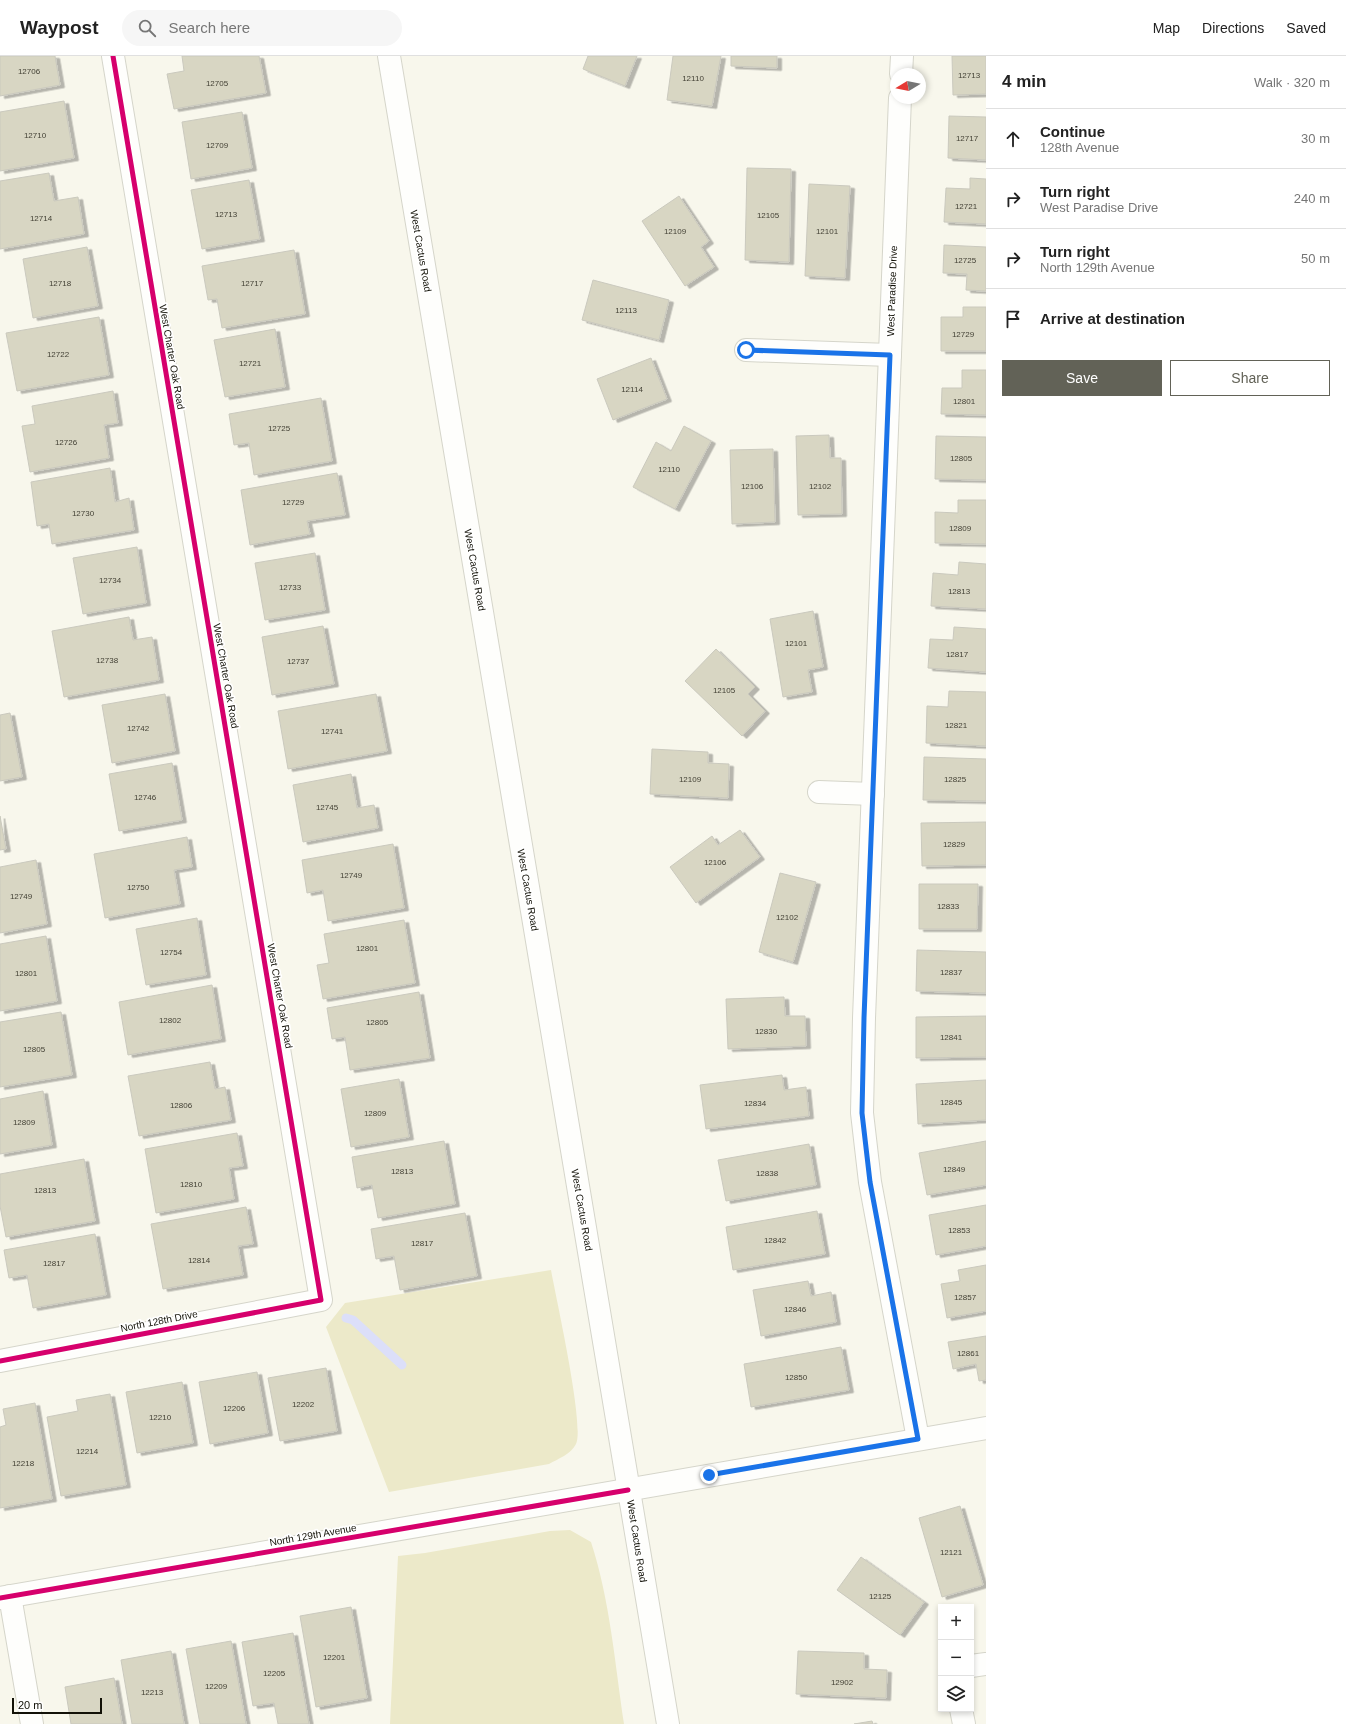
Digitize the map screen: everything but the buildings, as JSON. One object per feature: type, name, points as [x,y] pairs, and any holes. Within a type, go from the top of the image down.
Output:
[{"type":"street","name":"West Charter Oak Road","points":[[113,56],[321,1300]]},
{"type":"street","name":"West Cactus Road","points":[[389,56],[668,1724]]},
{"type":"street","points":[[901,68],[902,56]]},
{"type":"street","name":"West Paradise Drive","points":[[900,104],[864,1018],[862,1113],[870,1182],[918,1439]]},
{"type":"street","points":[[746,350],[890,355]]},
{"type":"street","points":[[819,792],[873,794]]},
{"type":"street","name":"North 128th Drive","points":[[0,1361],[321,1300]]},
{"type":"street","name":"North 129th Avenue","points":[[5,1597],[986,1428]]},
{"type":"street","points":[[5,1597],[32,1724]]},
{"type":"street","points":[[974,1666],[986,1664]]},
{"type":"street","points":[[962,1712],[964,1724]]},
{"type":"shaded area","points":[[551,1270],[569,1361],[577,1413],[578,1433],[574,1448],[564,1456],[549,1464],[389,1492],[326,1327],[345,1303]]},
{"type":"shaded area","points":[[570,1530],[591,1542],[598,1564],[611,1632],[624,1724],[390,1724],[398,1556],[425,1553],[550,1531]]},
{"type":"waterway","points":[[346,1318],[353,1320],[402,1365]]},
{"type":"cycle path","points":[[0,1361],[321,1300],[113,56]]},
{"type":"cycle path","points":[[0,1598],[628,1490]]},
{"type":"route","points":[[709,1475],[918,1439],[870,1182],[862,1113],[864,1018],[890,355],[746,350]]}]
